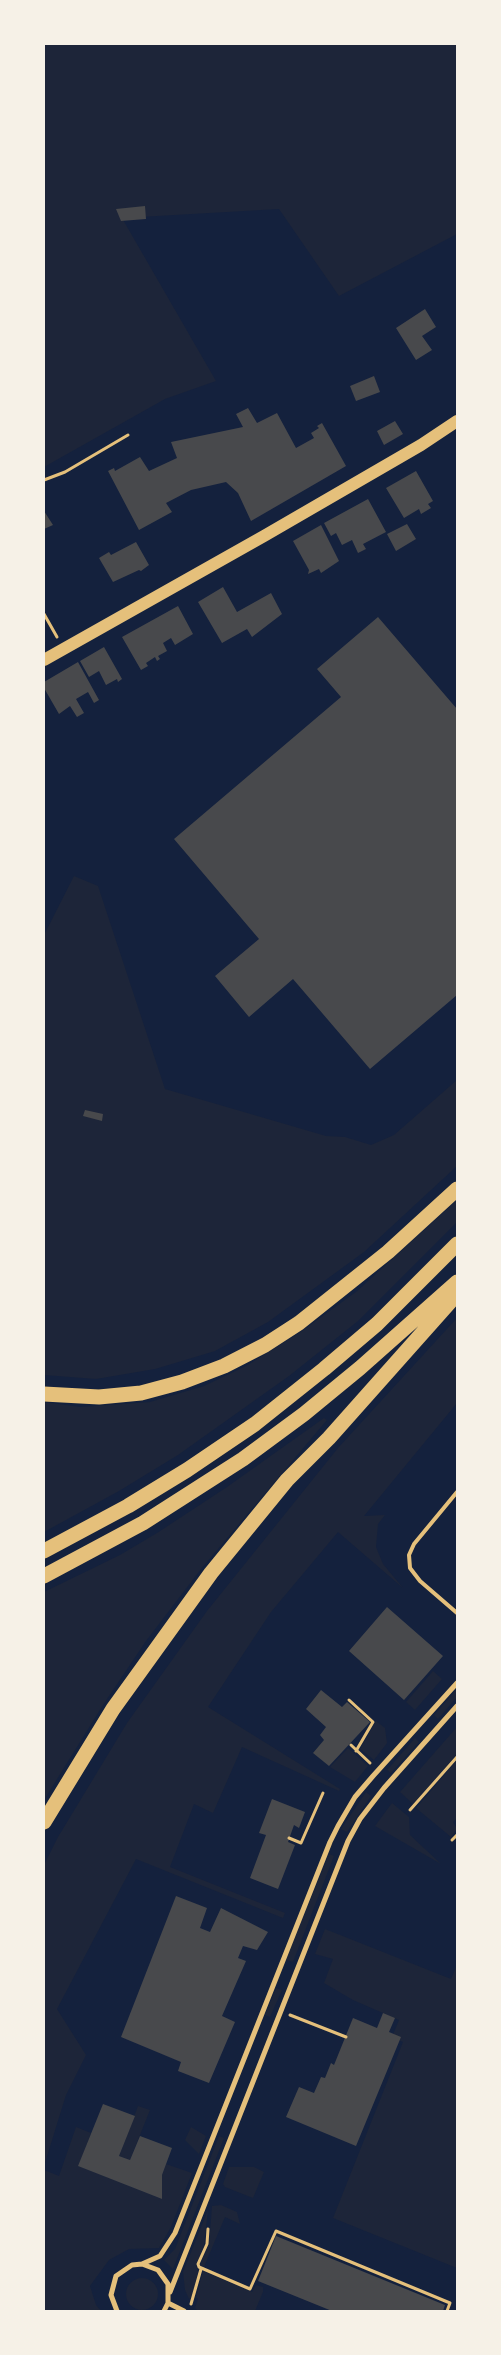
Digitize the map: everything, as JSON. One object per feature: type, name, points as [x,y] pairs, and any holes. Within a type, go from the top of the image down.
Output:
[{"type":"highway","points":[[44,1394],[99,1397],[141,1393],[182,1382],[224,1366],[298,1323],[388,1252],[457,1189]]},
{"type":"highway","points":[[44,1551],[128,1506],[187,1470],[255,1424],[377,1324],[457,1244]]},
{"type":"highway","points":[[44,1576],[143,1523],[244,1459],[304,1414],[360,1368],[457,1282]]},
{"type":"highway","points":[[44,1822],[113,1709],[206,1579],[287,1480],[329,1438],[457,1294]]},
{"type":"main road","points":[[44,660],[264,536],[421,445],[457,421]]},
{"type":"street","points":[[117,2311],[110,2295],[116,2276],[123,2269],[142,2264],[160,2256],[175,2233],[330,1842],[356,1798],[378,1770],[457,1683]]},
{"type":"street","points":[[164,2311],[180,2260],[348,1842],[360,1820],[384,1788],[457,1706]]},
{"type":"street","points":[[142,2264],[158,2270],[164,2276],[170,2292]]},
{"type":"street","points":[[168,2303],[184,2311]]},
{"type":"lane","points":[[457,1492],[414,1544],[409,1555],[410,1568],[420,1581],[457,1613]]},
{"type":"path","points":[[44,480],[65,472],[128,435]]},
{"type":"path","points":[[44,614],[63,649]]},
{"type":"path","points":[[349,1700],[373,1722],[356,1751]]},
{"type":"path","points":[[350,1745],[378,1770]]},
{"type":"path","points":[[410,1810],[457,1756]]},
{"type":"path","points":[[289,1838],[301,1844],[323,1793]]},
{"type":"path","points":[[452,1840],[457,1835]]},
{"type":"path","points":[[307,2021],[346,2037]]},
{"type":"path","points":[[209,2225],[207,2244],[198,2264],[201,2268],[250,2289],[276,2231],[450,2303],[447,2311]]},
{"type":"path","points":[[189,2311],[201,2268]]},
{"type":"shaded area","points":[[44,44],[457,44],[457,234],[339,296],[279,209],[122,218],[216,381],[165,399],[44,467]]},
{"type":"shaded area","points":[[74,876],[98,886],[165,1089],[326,1136],[345,1137],[371,1145],[394,1135],[457,1080],[457,1166],[364,1252],[268,1322],[215,1351],[155,1369],[96,1379],[44,1375],[44,935]]},
{"type":"shaded area","points":[[457,1200],[457,1222],[358,1321],[289,1376],[178,1455],[119,1491],[44,1532],[44,1402],[80,1407],[150,1402],[204,1386],[246,1366],[299,1333],[356,1292]]},
{"type":"shaded area","points":[[457,1318],[457,1403],[364,1516],[385,1515],[378,1524],[376,1547],[383,1564],[403,1588],[338,1532],[271,1612],[208,1707],[340,1789],[339,1791],[242,1747],[213,1813],[194,1804],[170,1867],[285,1913],[283,1918],[136,1859],[57,2009],[86,2055],[66,2095],[44,2166],[44,1865],[58,1837],[127,1723],[207,1611],[338,1448]]},
{"type":"shaded area","points":[[324,1418],[327,1420],[201,1569],[146,1641],[103,1705],[44,1800],[44,1592],[120,1555],[157,1533],[227,1487]]},
{"type":"shaded area","points":[[433,1671],[442,1679],[415,1710],[406,1702]]},
{"type":"shaded area","points":[[457,1689],[457,1697],[438,1719],[434,1715]]},
{"type":"shaded area","points":[[376,1721],[385,1728],[387,1743],[374,1760],[360,1749]]},
{"type":"shaded area","points":[[457,1727],[457,1754],[413,1804],[400,1792]]},
{"type":"shaded area","points":[[415,1738],[419,1742],[391,1773],[387,1770]]},
{"type":"shaded area","points":[[348,1748],[368,1766],[355,1782],[330,1767]]},
{"type":"shaded area","points":[[457,1760],[457,1818],[453,1822],[457,1829],[451,1837],[416,1808]]},
{"type":"shaded area","points":[[366,1792],[371,1796],[347,1832],[341,1829]]},
{"type":"shaded area","points":[[392,1803],[409,1817],[410,1835],[441,1864],[375,1826]]},
{"type":"shaded area","points":[[329,1854],[334,1856],[293,1962],[286,1960]]},
{"type":"shaded area","points":[[325,1929],[451,1979],[457,1965],[457,2268],[333,2218],[403,2042],[392,2037],[399,2020],[353,2000],[324,1983],[333,1959],[315,1954]]},
{"type":"shaded area","points":[[276,1988],[282,1990],[270,2017],[265,2015]]},
{"type":"shaded area","points":[[138,2106],[150,2110],[130,2160],[119,2156]]},
{"type":"shaded area","points":[[76,2127],[91,2133],[79,2166],[162,2199],[162,2175],[166,2164],[192,2173],[171,2227],[159,2248],[129,2249],[109,2260],[90,2286],[96,2305],[101,2311],[44,2311],[44,2170],[59,2176]]},
{"type":"shaded area","points":[[191,2127],[206,2136],[199,2154],[185,2140]]},
{"type":"shaded area","points":[[219,2136],[224,2138],[173,2269],[164,2260],[175,2249]]},
{"type":"shaded area","points":[[229,2167],[254,2167],[264,2172],[253,2198],[225,2187],[223,2184]]},
{"type":"shaded area","points":[[221,2205],[237,2212],[240,2224],[225,2217],[204,2267],[200,2265],[209,2245],[212,2206]]},
{"type":"shaded area","points":[[208,2210],[204,2245],[196,2266],[198,2272],[192,2297],[189,2299],[185,2290],[183,2272]]},
{"type":"shaded area","points":[[203,2271],[252,2292],[256,2285],[263,2287],[263,2292],[255,2311],[198,2311],[195,2308],[198,2299],[196,2297]]},
{"type":"shaded area","points":[[142,2278],[148,2279],[153,2283],[157,2288],[157,2300],[153,2305],[148,2309],[142,2310],[136,2309],[131,2305],[127,2300],[126,2294],[127,2288],[131,2283],[136,2279]]},
{"type":"building","points":[[145,206],[146,219],[121,221],[116,209]]},
{"type":"building","points":[[425,309],[436,327],[422,336],[432,350],[416,360],[396,328]]},
{"type":"building","points":[[374,376],[380,392],[356,401],[350,386]]},
{"type":"building","points":[[248,408],[257,423],[277,413],[296,448],[314,438],[311,433],[319,428],[317,426],[322,423],[346,466],[251,521],[238,493],[226,482],[191,490],[166,503],[172,512],[139,530],[108,471],[114,468],[115,471],[140,457],[149,471],[177,458],[171,442],[243,427],[236,414]]},
{"type":"building","points":[[395,421],[403,434],[384,445],[377,431]]},
{"type":"building","points":[[416,471],[433,501],[428,504],[431,508],[421,514],[419,509],[404,518],[386,488]]},
{"type":"building","points":[[368,499],[386,532],[363,544],[366,549],[358,553],[352,540],[342,545],[336,533],[331,536],[324,523]]},
{"type":"building","points":[[44,511],[53,525],[44,529]]},
{"type":"building","points":[[407,524],[416,539],[396,551],[387,534]]},
{"type":"building","points":[[321,525],[339,561],[321,573],[319,569],[308,574],[309,570],[293,541]]},
{"type":"building","points":[[136,542],[149,565],[141,571],[139,570],[113,582],[99,558],[109,552],[111,555]]},
{"type":"building","points":[[223,587],[237,612],[271,593],[282,614],[252,637],[247,629],[222,643],[198,602]]},
{"type":"building","points":[[178,606],[193,634],[175,645],[171,638],[163,643],[167,651],[158,656],[160,659],[157,661],[155,657],[146,663],[148,666],[141,670],[122,637]]},
{"type":"building","points":[[378,617],[457,709],[457,995],[370,1069],[293,979],[249,1017],[215,976],[259,939],[174,839],[341,697],[317,669]]},
{"type":"building","points":[[104,647],[122,679],[118,682],[117,679],[106,685],[99,671],[89,677],[80,661]]},
{"type":"building","points":[[78,662],[99,700],[94,703],[88,692],[76,699],[84,713],[77,717],[70,706],[59,714],[44,688],[44,682]]},
{"type":"building","points":[[85,1110],[103,1114],[102,1121],[83,1116]]},
{"type":"building","points":[[387,1607],[443,1656],[404,1700],[349,1651]]},
{"type":"building","points":[[321,1690],[342,1707],[347,1702],[370,1722],[329,1766],[313,1753],[324,1740],[320,1735],[326,1727],[306,1709]]},
{"type":"building","points":[[272,1799],[305,1812],[299,1828],[294,1825],[288,1842],[295,1845],[278,1889],[250,1878],[266,1835],[259,1833]]},
{"type":"building","points":[[176,1896],[207,1908],[200,1928],[210,1932],[221,1908],[268,1932],[257,1950],[243,1946],[238,1958],[246,1961],[222,2016],[235,2022],[209,2083],[178,2071],[181,2062],[121,2037]]},
{"type":"building","points":[[383,2013],[395,2018],[389,2032],[401,2037],[356,2146],[286,2117],[299,2087],[314,2093],[321,2077],[325,2078],[331,2063],[334,2065],[353,2018],[377,2028]]},
{"type":"building","points":[[103,2104],[135,2116],[119,2156],[130,2160],[140,2136],[172,2148],[162,2175],[162,2199],[78,2166]]},
{"type":"building","points":[[276,2236],[445,2305],[443,2311],[332,2311],[258,2281]]}]
